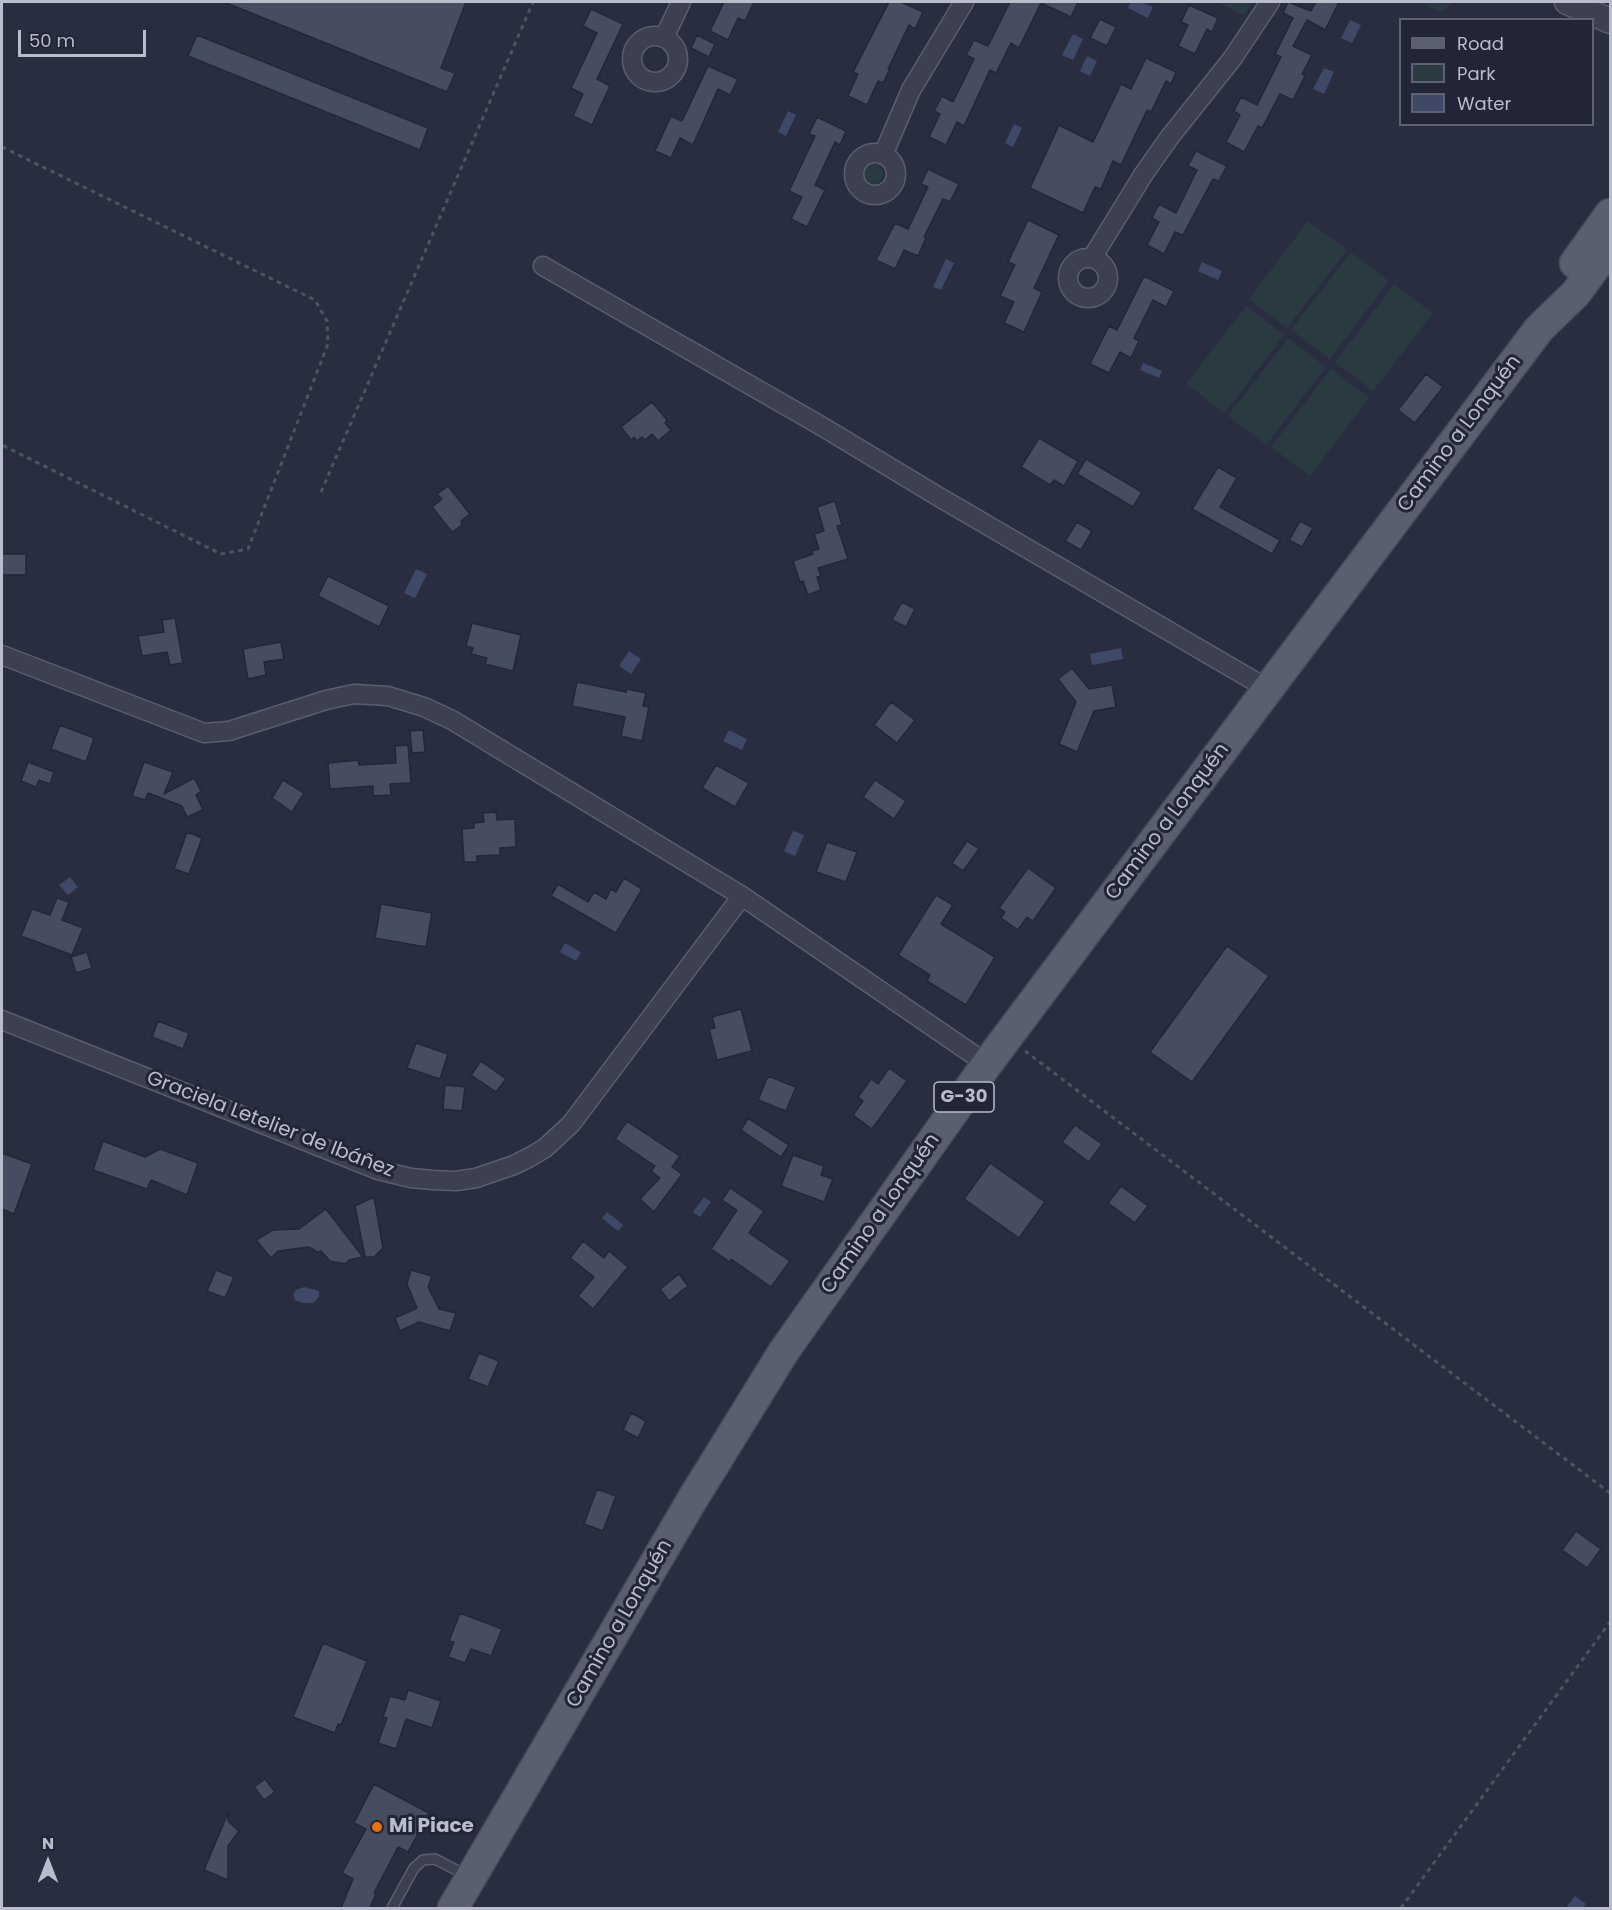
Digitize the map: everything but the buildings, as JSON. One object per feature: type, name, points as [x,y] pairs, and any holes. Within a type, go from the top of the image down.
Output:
[{"type":"main road","name":"Camino a Lonquén","points":[[1539,329],[1562,281],[1611,214]]},
{"type":"main road","name":"Camino a Lonquén","points":[[453,1908],[692,1500],[784,1351],[987,1064],[1268,688],[1539,329],[1576,293],[1611,248]]},
{"type":"street","points":[[664,38],[681,2]]},
{"type":"street","points":[[883,155],[911,90],[964,2]]},
{"type":"street","points":[[1092,258],[1143,175],[1169,138],[1232,59],[1270,2]]},
{"type":"street","points":[[1567,2],[1611,21]]},
{"type":"street","points":[[543,266],[1268,688]]},
{"type":"street","points":[[2,655],[204,733],[230,731],[340,696],[371,694],[406,701],[452,720],[742,896],[987,1064]]},
{"type":"street","name":"Graciela Letelier de Ibáñez","points":[[2,1020],[378,1170],[411,1178],[433,1180],[456,1181],[476,1178],[530,1157],[545,1148],[571,1124],[742,896]]},
{"type":"lane","points":[[392,1908],[414,1868],[423,1860],[435,1859],[471,1877]]},
{"type":"path","points":[[321,492],[533,2]]},
{"type":"path","points":[[2,147],[315,300],[327,321],[328,344],[248,549],[221,554],[2,445]]},
{"type":"path","points":[[1006,1038],[1053,1071],[1611,1493]]},
{"type":"path","points":[[1401,1908],[1611,1622]]},
{"type":"green space","points":[[1216,2],[1253,2],[1244,15]]},
{"type":"green space","points":[[1417,2],[1452,2],[1443,12]]},
{"type":"green space","points":[[869,164],[877,164],[883,170],[883,178],[877,184],[869,184],[863,178],[863,170]]},
{"type":"green space","points":[[1308,221],[1347,250],[1287,328],[1249,299]]},
{"type":"green space","points":[[1351,252],[1389,281],[1330,359],[1291,330]]},
{"type":"green space","points":[[1394,284],[1433,313],[1373,391],[1335,362]]},
{"type":"green space","points":[[1246,306],[1284,335],[1225,413],[1186,384]]},
{"type":"green space","points":[[1288,338],[1326,367],[1266,445],[1228,416]]},
{"type":"green space","points":[[1331,369],[1369,398],[1310,476],[1271,447]]},
{"type":"water","points":[[1131,2],[1141,2],[1153,7],[1148,18],[1128,8]]},
{"type":"water","points":[[1350,20],[1361,25],[1352,43],[1341,38]]},
{"type":"water","points":[[1073,34],[1083,39],[1073,60],[1062,55]]},
{"type":"water","points":[[1087,56],[1097,61],[1090,76],[1080,71]]},
{"type":"water","points":[[1324,68],[1334,72],[1324,94],[1313,89]]},
{"type":"water","points":[[788,111],[796,115],[786,136],[778,132]]},
{"type":"water","points":[[1014,124],[1022,128],[1013,147],[1005,143]]},
{"type":"water","points":[[946,259],[954,263],[941,290],[933,287]]},
{"type":"water","points":[[1202,262],[1222,271],[1218,280],[1198,271]]},
{"type":"water","points":[[1143,363],[1162,371],[1159,378],[1140,370]]},
{"type":"water","points":[[416,569],[427,574],[415,598],[404,593]]},
{"type":"water","points":[[1121,648],[1123,659],[1092,665],[1090,654]]},
{"type":"water","points":[[629,651],[641,659],[631,674],[619,666]]},
{"type":"water","points":[[729,730],[747,739],[742,750],[723,741]]},
{"type":"water","points":[[793,831],[804,835],[795,856],[784,851]]},
{"type":"water","points":[[70,877],[78,887],[68,895],[59,885]]},
{"type":"water","points":[[565,943],[581,952],[576,961],[560,952]]},
{"type":"water","points":[[704,1197],[711,1202],[700,1217],[693,1212]]},
{"type":"water","points":[[607,1212],[623,1225],[618,1231],[602,1218]]},
{"type":"water","points":[[304,1287],[319,1291],[319,1297],[313,1303],[295,1300],[293,1294]]},
{"type":"water","points":[[1575,1896],[1586,1904],[1583,1908],[1566,1908]]},
{"type":"place","name":"Mi Piace","points":[[377,1827]]}]
